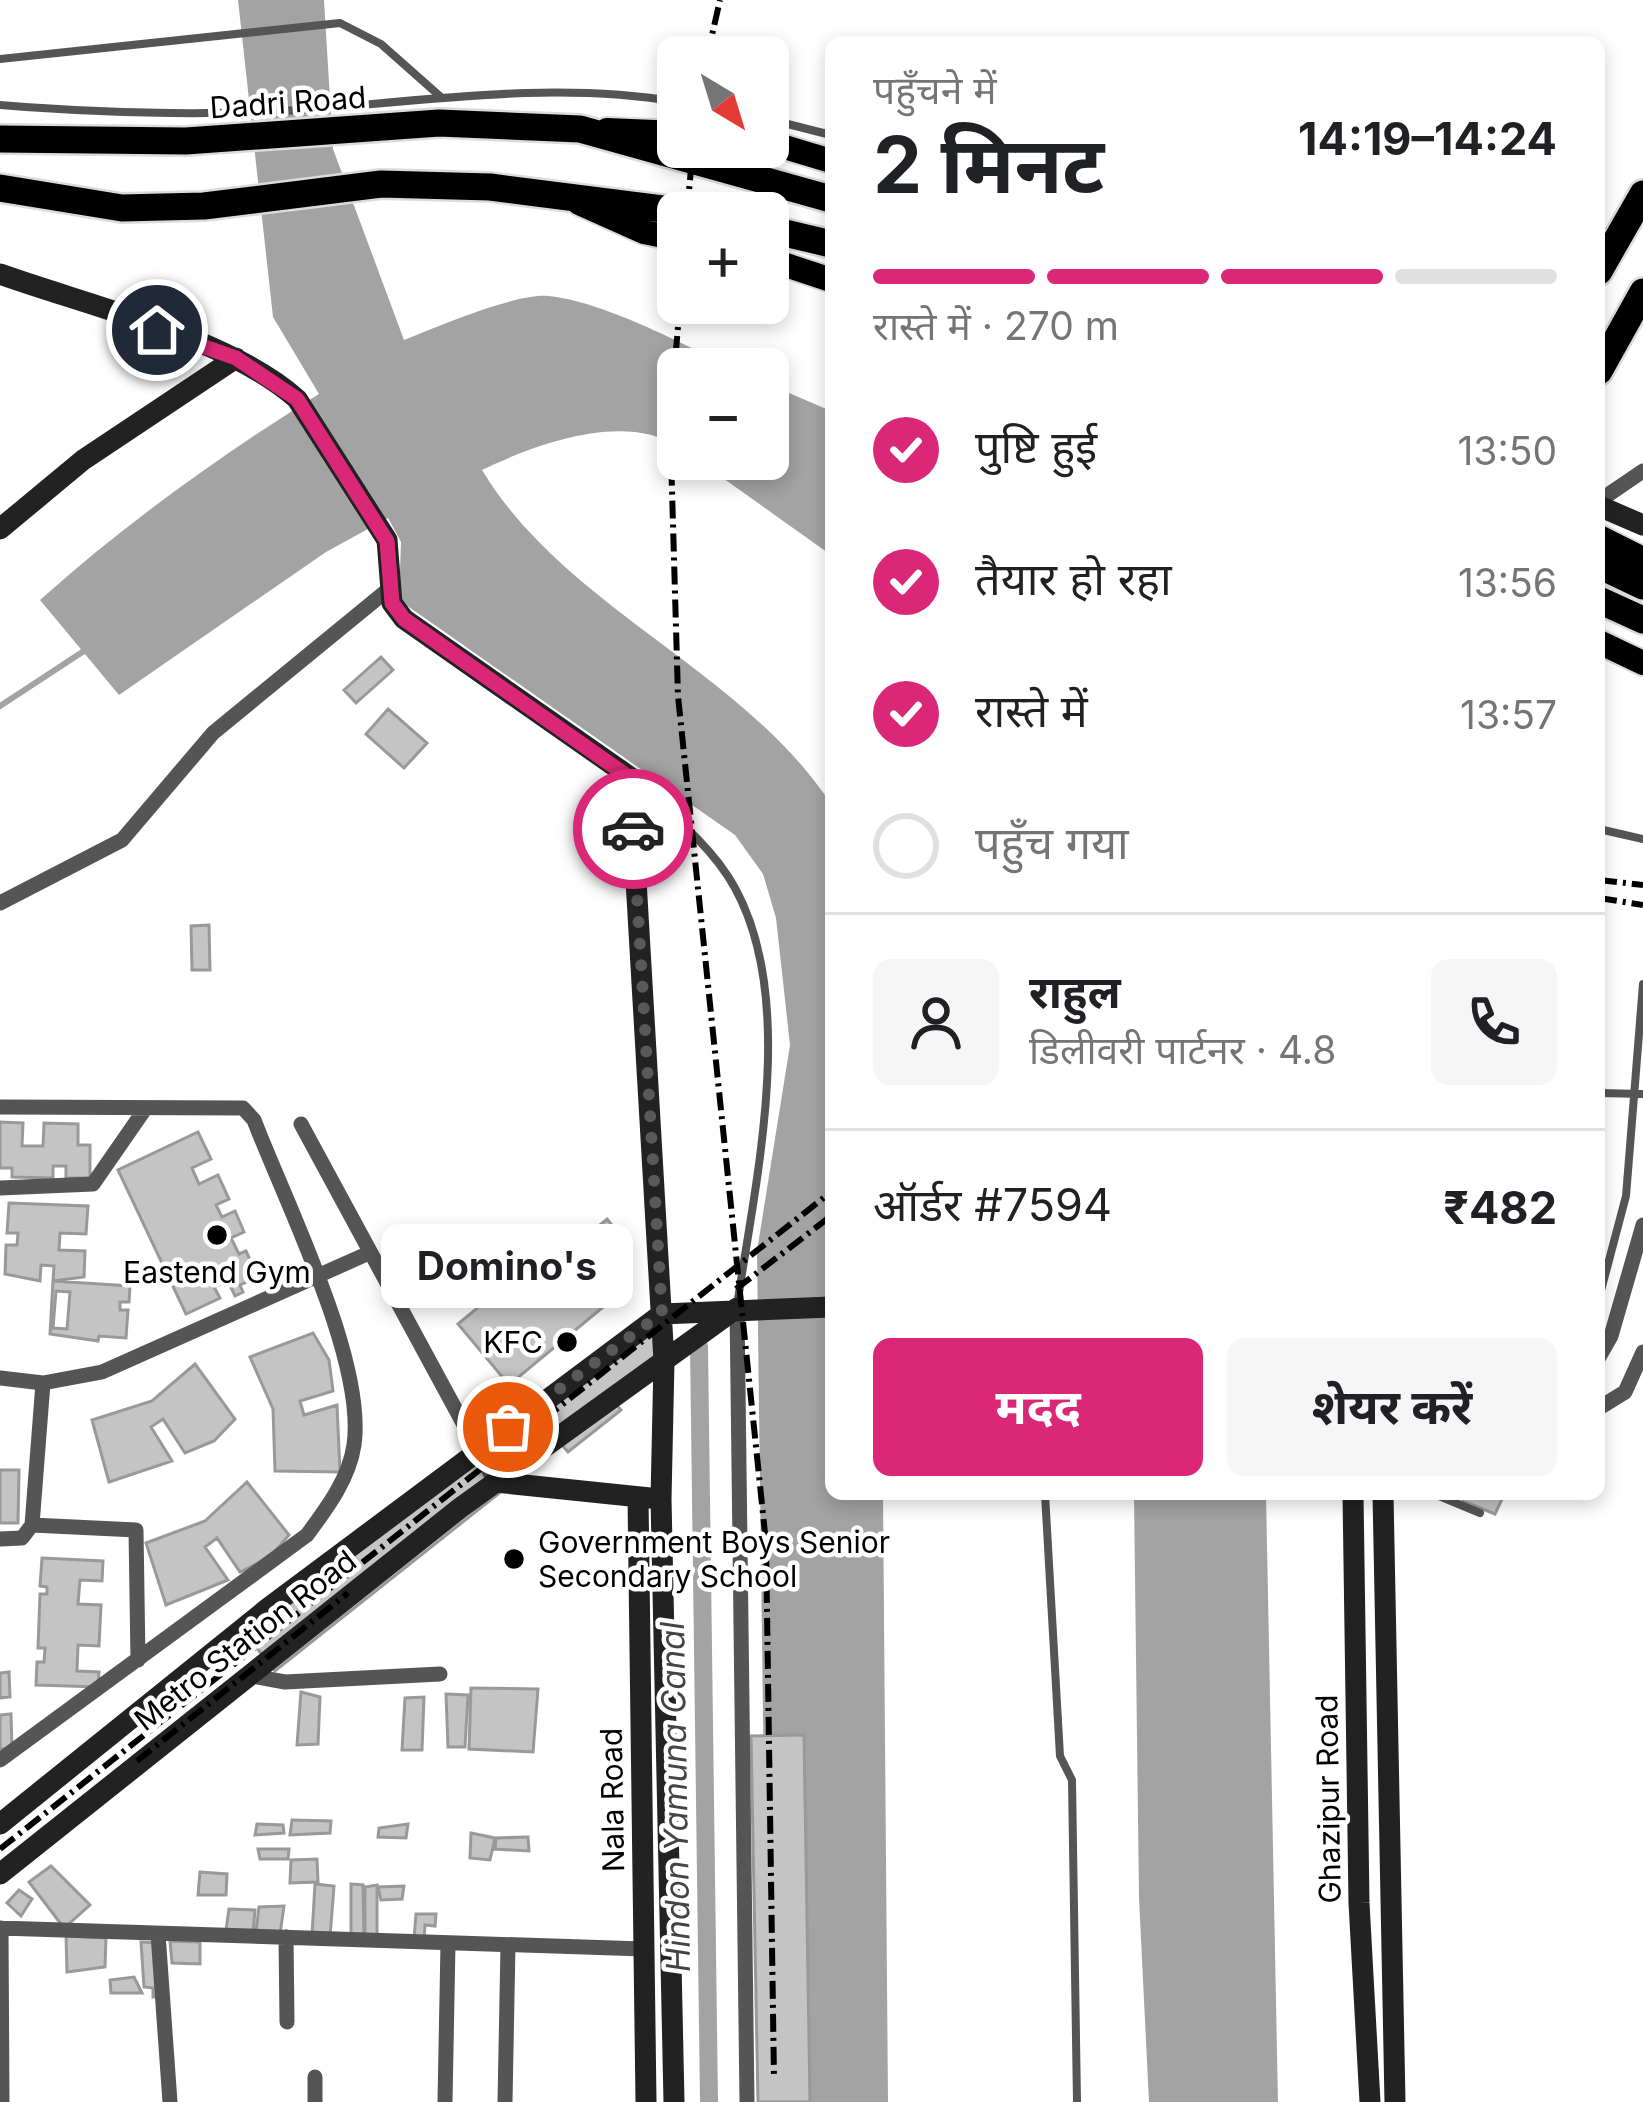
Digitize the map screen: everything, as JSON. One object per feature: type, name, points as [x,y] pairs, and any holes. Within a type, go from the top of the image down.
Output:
[{"type":"highway","name":"Dadri Road","points":[[0,139],[186,142],[440,123],[580,129],[657,142]]},
{"type":"highway","name":"Dadri Road","points":[[742,168],[825,197]]},
{"type":"highway","points":[[0,188],[122,208],[204,206],[381,184],[490,188],[657,208]]},
{"type":"highway","points":[[1605,261],[1643,194]]},
{"type":"highway","points":[[789,235],[825,243]]},
{"type":"highway","points":[[1605,359],[1643,292]]},
{"type":"highway","points":[[1605,568],[1643,586]]},
{"type":"highway","points":[[1605,603],[1643,620]]},
{"type":"main road","points":[[789,148],[825,159]]},
{"type":"main road","points":[[568,198],[657,235]]},
{"type":"main road","points":[[789,266],[825,278]]},
{"type":"main road","points":[[1605,540],[1643,560]]},
{"type":"main road","points":[[1605,645],[1643,663]]},
{"type":"street","points":[[0,274],[236,358],[297,399],[387,541],[392,603],[404,619],[630,778],[664,1360],[650,1498],[495,1482],[301,1124]]},
{"type":"street","points":[[0,529],[83,460],[236,358]]},
{"type":"street","points":[[1605,499],[1643,471]]},
{"type":"street","points":[[1605,506],[1643,524]]},
{"type":"street","points":[[0,903],[122,840],[224,723],[390,588]]},
{"type":"street","points":[[0,1107],[243,1108],[254,1120],[356,1389],[354,1448],[335,1498],[308,1535],[0,1760]]},
{"type":"street","points":[[0,1188],[93,1184],[145,1109]]},
{"type":"street","points":[[1605,1346],[1643,1225]]},
{"type":"street","points":[[0,1378],[43,1384],[102,1372],[369,1253]]},
{"type":"street","points":[[744,1307],[747,2102]]},
{"type":"street","name":"Metro Station Road","points":[[0,1874],[495,1482],[744,1307]]},
{"type":"street","points":[[662,1313],[825,1307]]},
{"type":"street","name":"Metro Station Road","points":[[0,1825],[267,1609],[662,1313]]},
{"type":"street","points":[[1605,1401],[1625,1392],[1643,1352]]},
{"type":"street","points":[[0,1539],[22,1538],[32,1525],[43,1384]]},
{"type":"street","points":[[508,1427],[530,1456]]},
{"type":"street","name":"Nala Road","points":[[646,2102],[650,1498]]},
{"type":"street","name":"Nala Road","points":[[650,1498],[674,2102]]},
{"type":"street","name":"Ghazipur Road","points":[[1354,1500],[1359,1903],[1370,2102]]},
{"type":"street","name":"Ghazipur Road","points":[[1383,1500],[1395,2102]]},
{"type":"street","points":[[32,1525],[136,1530],[138,1660]]},
{"type":"street","points":[[247,1675],[285,1682],[440,1674]]},
{"type":"street","points":[[2,2102],[0,1928],[644,1948]]},
{"type":"street","points":[[158,1934],[170,2102]]},
{"type":"street","points":[[286,1937],[287,2023]]},
{"type":"street","points":[[445,2102],[448,1943]]},
{"type":"street","points":[[505,2102],[508,1945]]},
{"type":"street","points":[[645,1979],[672,1979]]},
{"type":"street","points":[[314,2077],[314,2102]]},
{"type":"lane","points":[[0,58],[340,23],[381,44],[443,99]]},
{"type":"lane","points":[[0,105],[228,114],[586,92],[657,100]]},
{"type":"lane","points":[[789,124],[825,133]]},
{"type":"lane","points":[[630,778],[704,844],[734,887],[751,927],[768,1006],[744,1307]]},
{"type":"lane","points":[[1605,830],[1643,839]]},
{"type":"lane","points":[[1605,1275],[1626,1196],[1640,1094],[1643,984]]},
{"type":"lane","points":[[1605,1093],[1640,1094]]},
{"type":"lane","points":[[1045,1500],[1060,1756],[1072,1780],[1077,2102]]},
{"type":"lane","points":[[1449,1500],[1480,1513]]},
{"type":"shaded area","points":[[238,0],[324,0],[333,149],[404,340],[497,305],[548,296],[617,315],[692,348],[657,348],[657,437],[632,432],[579,436],[482,470],[517,519],[559,562],[751,714],[825,796],[825,1500],[883,1500],[888,2102],[768,2102],[757,1251],[790,1045],[776,918],[763,874],[735,835],[399,600],[401,542],[388,518],[326,552],[119,695],[40,600],[175,491],[319,394],[273,317]]},
{"type":"shaded area","points":[[789,393],[825,408],[825,551],[726,480],[789,480]]},
{"type":"shaded area","points":[[1134,1500],[1266,1500],[1278,2102],[1149,2102],[1139,1898]]},
{"type":"building","points":[[381,657],[393,670],[356,703],[344,690]]},
{"type":"building","points":[[388,709],[427,743],[404,768],[366,734]]},
{"type":"building","points":[[209,925],[210,970],[192,970],[191,926]]},
{"type":"building","points":[[0,1122],[23,1123],[22,1146],[43,1146],[44,1123],[78,1124],[78,1145],[90,1145],[90,1178],[66,1178],[66,1166],[53,1166],[53,1178],[12,1177],[12,1168],[0,1168]]},
{"type":"building","points":[[198,1132],[211,1159],[192,1168],[199,1184],[218,1175],[229,1199],[216,1205],[222,1217],[235,1211],[244,1232],[231,1238],[239,1254],[246,1251],[258,1277],[240,1285],[243,1292],[235,1296],[228,1281],[214,1287],[220,1298],[186,1314],[118,1170]]},
{"type":"building","points":[[9,1203],[88,1206],[86,1234],[60,1233],[59,1250],[85,1251],[84,1277],[53,1281],[54,1266],[41,1265],[40,1281],[5,1274],[6,1245],[17,1245],[18,1233],[7,1233]]},
{"type":"building","points":[[607,1219],[631,1248],[602,1271],[608,1279],[602,1284],[614,1298],[509,1385],[458,1324],[564,1236],[573,1247]]},
{"type":"building","points":[[53,1281],[130,1286],[129,1302],[120,1302],[120,1310],[128,1310],[126,1338],[99,1336],[98,1341],[50,1334]],"holes":[[[56,1291],[70,1292],[67,1329],[53,1328]]]},
{"type":"building","points":[[652,1317],[679,1351],[614,1402],[621,1410],[568,1452],[561,1444],[275,1671],[248,1637]]},
{"type":"building","points":[[313,1333],[329,1360],[333,1391],[300,1401],[304,1415],[337,1405],[340,1472],[275,1471],[273,1409],[250,1357]]},
{"type":"building","points":[[195,1364],[235,1419],[214,1441],[185,1453],[163,1419],[151,1427],[172,1461],[109,1482],[92,1420],[152,1401]]},
{"type":"building","points":[[0,1470],[19,1470],[18,1523],[0,1523]]},
{"type":"building","points":[[247,1482],[289,1535],[269,1558],[240,1572],[217,1538],[205,1547],[228,1580],[166,1605],[146,1543],[205,1521]]},
{"type":"building","points":[[1463,1500],[1502,1500],[1495,1514]]},
{"type":"building","points":[[42,1558],[103,1561],[102,1581],[80,1580],[78,1604],[101,1605],[99,1646],[78,1645],[77,1671],[99,1672],[98,1687],[36,1685],[37,1662],[44,1662],[45,1648],[38,1648],[40,1594],[47,1594],[47,1587],[40,1586]]},
{"type":"building","points":[[9,1672],[10,1697],[0,1698],[0,1673]]},
{"type":"building","points":[[471,1688],[538,1689],[533,1752],[469,1749]]},
{"type":"building","points":[[301,1692],[320,1697],[318,1744],[297,1745]]},
{"type":"building","points":[[446,1694],[468,1695],[465,1747],[448,1747]]},
{"type":"building","points":[[424,1697],[422,1750],[402,1750],[405,1698]]},
{"type":"building","points":[[11,1714],[12,1748],[0,1749],[0,1715]]},
{"type":"building","points":[[804,1735],[810,2102],[758,2102],[751,1736]]},
{"type":"building","points":[[292,1820],[331,1821],[330,1833],[290,1835]]},
{"type":"building","points":[[257,1824],[283,1825],[284,1833],[255,1835]]},
{"type":"building","points":[[408,1824],[406,1838],[378,1837],[379,1828]]},
{"type":"building","points":[[471,1833],[495,1838],[490,1860],[470,1858]]},
{"type":"building","points":[[528,1837],[529,1851],[495,1849],[496,1838]]},
{"type":"building","points":[[258,1849],[289,1849],[288,1859],[260,1859]]},
{"type":"building","points":[[317,1859],[318,1882],[290,1883],[291,1860]]},
{"type":"building","points":[[51,1866],[90,1905],[64,1928],[29,1882]]},
{"type":"building","points":[[200,1872],[227,1874],[226,1895],[198,1895]]},
{"type":"building","points":[[315,1884],[334,1886],[330,1937],[312,1935]]},
{"type":"building","points":[[351,1884],[363,1885],[364,1939],[351,1938]]},
{"type":"building","points":[[377,1885],[377,1939],[365,1938],[365,1887]]},
{"type":"building","points":[[404,1886],[402,1899],[381,1900],[378,1887]]},
{"type":"building","points":[[19,1890],[32,1899],[21,1916],[7,1903]]},
{"type":"building","points":[[284,1906],[280,1934],[256,1932],[259,1907]]},
{"type":"building","points":[[229,1909],[255,1910],[253,1933],[226,1930]]},
{"type":"building","points":[[416,1914],[436,1914],[435,1926],[425,1925],[424,1941],[414,1939]]},
{"type":"building","points":[[66,1936],[106,1938],[105,1967],[67,1972]]},
{"type":"building","points":[[170,1941],[200,1942],[200,1964],[172,1963]]},
{"type":"building","points":[[141,1942],[158,1943],[161,1996],[153,1997],[153,1988],[144,1987]]},
{"type":"building","points":[[134,1977],[142,1993],[111,1993],[110,1980]]},
{"type":"waterway","points":[[0,706],[87,649]]},
{"type":"waterway","name":"Hindon Yamuna Canal","points":[[699,1346],[709,2102]]},
{"type":"railway","points":[[712,36],[720,0]]},
{"type":"railway","points":[[689,192],[691,168]]},
{"type":"railway","points":[[678,324],[670,421],[678,696],[766,1543],[774,2079]]},
{"type":"railway","points":[[1605,881],[1643,885]]},
{"type":"railway","points":[[1605,899],[1643,905]]},
{"type":"railway","points":[[0,1849],[825,1197]]},
{"type":"railway","points":[[736,1289],[825,1221]]},
{"type":"railway","points":[[137,1761],[348,1593]]},
{"type":"way so far","points":[[508,1427],[662,1313],[633,829]]},
{"type":"place","name":"Eastend Gym","points":[[217,1235]]},
{"type":"place","name":"KFC","points":[[567,1342]]},
{"type":"place","name":"Domino's","points":[[508,1427]]},
{"type":"place","name":"Government Boys Senior Secondary School","points":[[514,1559]]},
{"type":"route","points":[[157,330],[236,358],[297,399],[387,541],[392,603],[404,619],[630,778],[633,829]]}]
